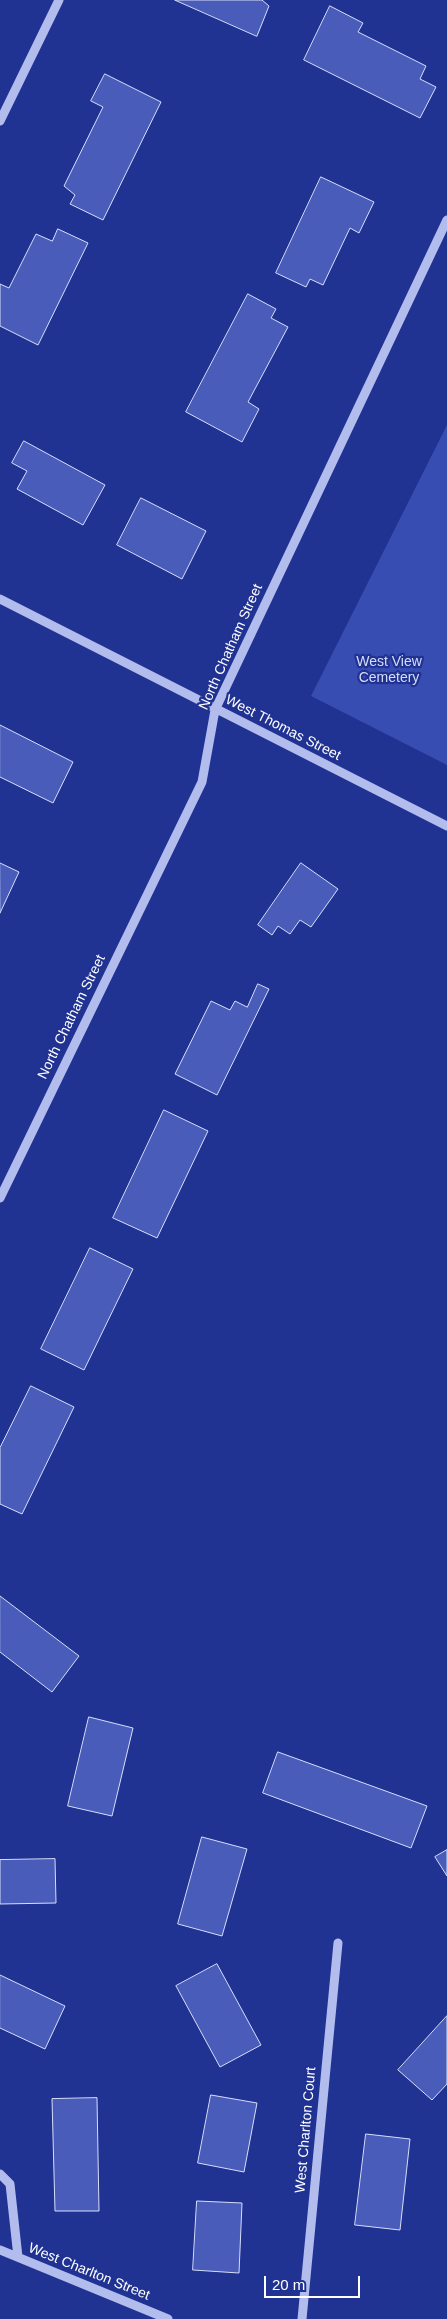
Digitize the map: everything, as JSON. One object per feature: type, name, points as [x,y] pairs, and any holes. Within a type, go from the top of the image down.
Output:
[{"type":"street","points":[[0,121],[59,0]]},
{"type":"street","name":"North Chatham Street","points":[[0,1198],[202,782],[215,710],[447,220]]},
{"type":"street","name":"West Thomas Street","points":[[0,599],[215,710],[447,826]]},
{"type":"street","name":"West Charlton Court","points":[[302,2319],[338,1943]]},
{"type":"street","points":[[0,2174],[10,2184],[18,2258]]},
{"type":"street","name":"West Charlton Street","points":[[0,2250],[168,2319]]},
{"type":"green space","name":"West View Cemetery","points":[[447,425],[447,765],[311,696]]},
{"type":"building","points":[[175,0],[262,0],[269,6],[257,36]]},
{"type":"building","points":[[330,6],[363,23],[358,32],[426,66],[420,79],[436,87],[420,118],[304,60]]},
{"type":"building","points":[[105,74],[161,102],[103,220],[70,204],[75,195],[64,186],[103,107],[91,101]]},
{"type":"building","points":[[321,177],[374,202],[359,233],[350,228],[323,285],[310,279],[306,287],[276,273]]},
{"type":"building","points":[[58,229],[88,243],[38,345],[0,326],[0,284],[9,288],[36,234],[52,241]]},
{"type":"building","points":[[248,294],[276,309],[271,318],[288,327],[248,402],[259,409],[242,442],[186,412]]},
{"type":"building","points":[[24,441],[105,485],[83,525],[17,489],[27,471],[12,463]]},
{"type":"building","points":[[141,498],[206,531],[182,579],[117,545]]},
{"type":"building","points":[[0,725],[73,762],[53,803],[0,777]]},
{"type":"building","points":[[0,863],[19,872],[0,913]]},
{"type":"building","points":[[301,863],[338,889],[311,927],[300,920],[290,934],[278,926],[272,935],[258,925]]},
{"type":"building","points":[[258,984],[269,989],[217,1095],[175,1074],[211,1001],[230,1010],[235,1001],[247,1007]]},
{"type":"building","points":[[164,1110],[208,1131],[157,1238],[113,1218]]},
{"type":"building","points":[[90,1248],[133,1269],[84,1370],[41,1349]]},
{"type":"building","points":[[31,1386],[74,1407],[22,1514],[0,1504],[0,1448]]},
{"type":"building","points":[[0,1596],[79,1656],[52,1692],[0,1652]]},
{"type":"building","points":[[89,1717],[133,1728],[112,1816],[68,1806]]},
{"type":"building","points":[[278,1752],[427,1806],[411,1848],[263,1793]]},
{"type":"building","points":[[202,1837],[247,1849],[222,1936],[178,1924]]},
{"type":"building","points":[[447,1850],[447,1876],[435,1857]]},
{"type":"building","points":[[55,1859],[56,1903],[0,1904],[0,1860]]},
{"type":"building","points":[[217,1964],[261,2045],[220,2067],[176,1986]]},
{"type":"building","points":[[0,1975],[65,2006],[45,2049],[0,2028]]},
{"type":"building","points":[[447,2016],[447,2084],[432,2100],[398,2070]]},
{"type":"building","points":[[211,2095],[257,2103],[244,2172],[198,2163]]},
{"type":"building","points":[[97,2098],[99,2211],[55,2211],[52,2099]]},
{"type":"building","points":[[366,2134],[410,2139],[400,2230],[355,2225]]},
{"type":"building","points":[[197,2201],[242,2203],[239,2273],[193,2270]]}]
